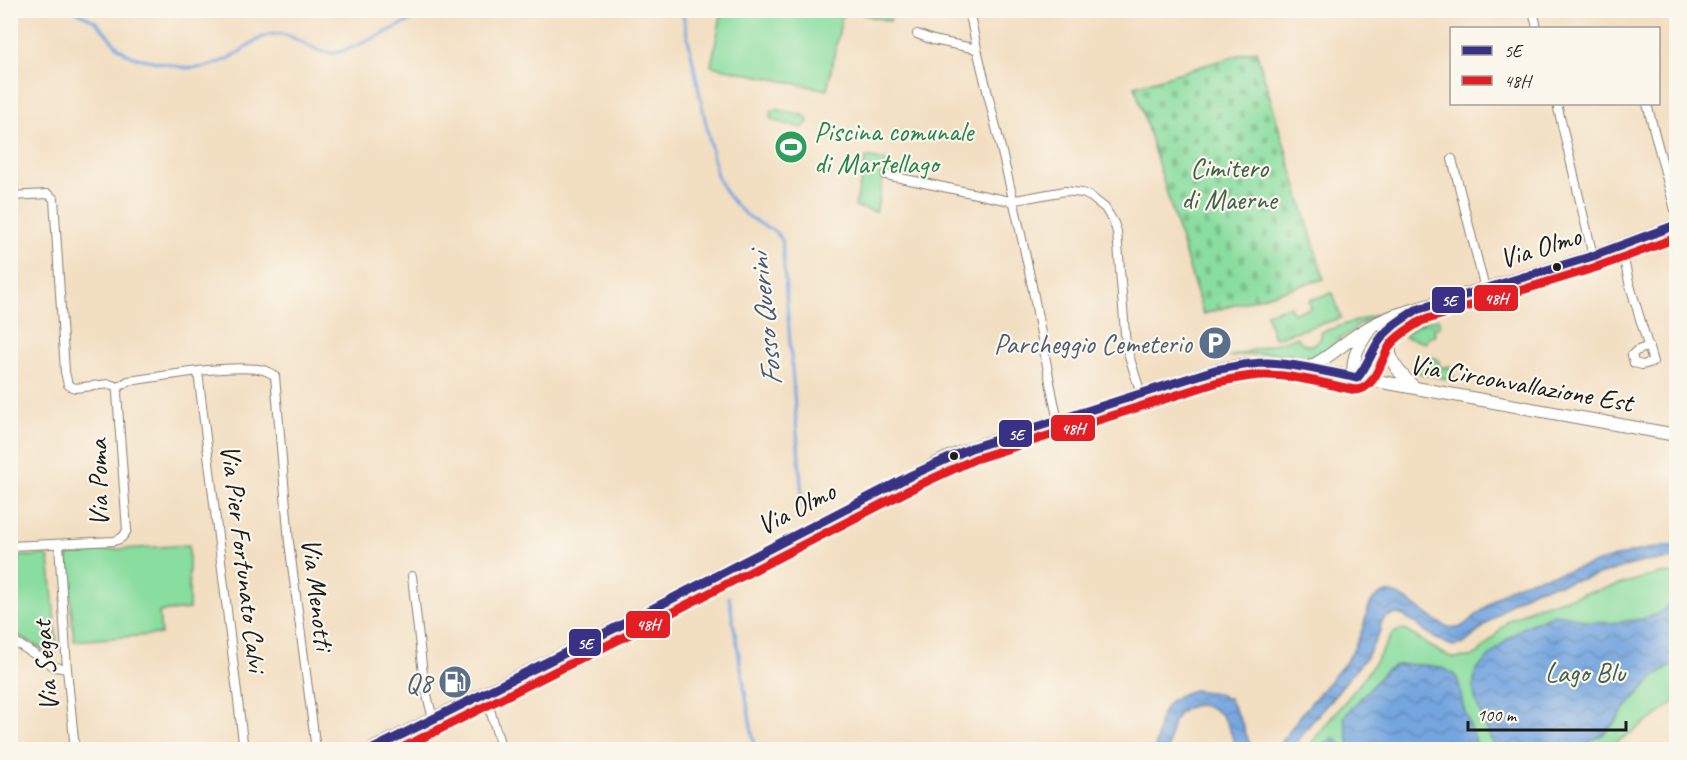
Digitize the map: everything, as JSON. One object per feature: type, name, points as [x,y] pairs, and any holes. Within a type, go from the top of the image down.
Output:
[{"type":"street","points":[[969,10],[1032,287],[1058,421]]},
{"type":"street","points":[[1533,10],[1537,27]]},
{"type":"street","points":[[917,34],[933,40],[978,49]]},
{"type":"street","points":[[1557,105],[1593,256]]},
{"type":"street","points":[[1647,105],[1677,214]]},
{"type":"street","points":[[1452,159],[1485,289]]},
{"type":"street","points":[[886,175],[1004,200],[1013,201],[1056,192],[1074,191],[1098,202],[1114,223],[1118,241],[1126,346],[1141,394]]},
{"type":"street","points":[[10,196],[48,194],[54,199],[65,372],[68,386],[73,388],[109,384],[119,387],[128,381],[198,372]]},
{"type":"street","name":"Via Olmo","points":[[1308,368],[1323,361],[1372,325],[1393,316],[1593,256],[1677,225]]},
{"type":"street","points":[[1621,246],[1629,282],[1649,346]]},
{"type":"street","name":"Via Olmo","points":[[370,750],[623,624],[945,459],[971,448],[1215,370],[1242,365],[1266,363],[1356,377],[1365,369],[1378,342],[1386,332],[1416,310]]},
{"type":"street","points":[[1401,320],[1390,341],[1389,353],[1401,375],[1415,388]]},
{"type":"street","points":[[1356,377],[1353,366],[1355,355],[1372,325]]},
{"type":"street","name":"Via Menotti","points":[[198,372],[257,369],[272,373],[277,381],[289,542],[316,750]]},
{"type":"street","name":"Via Pier Fortunato Calvi","points":[[198,372],[244,750]]},
{"type":"street","name":"Via Circonvallazione Est","points":[[1356,377],[1677,435]]},
{"type":"street","name":"Via Poma","points":[[10,546],[114,541],[124,536],[126,530],[117,393],[119,387]]},
{"type":"street","name":"Via Segat","points":[[59,544],[75,750]]},
{"type":"street","points":[[412,576],[424,683],[433,719]]},
{"type":"street","points":[[10,639],[55,667],[67,669]]},
{"type":"street","points":[[485,693],[502,750]]},
{"type":"street","points":[[413,729],[419,750]]},
{"type":"green space","points":[[863,10],[892,11],[890,21],[863,15]]},
{"type":"green space","points":[[722,11],[843,12],[827,90],[711,66]]},
{"type":"green space","name":"Cimitero di Maerne","points":[[1256,50],[1324,279],[1203,314],[1135,86]]},
{"type":"green space","points":[[775,109],[803,115],[808,122],[802,128],[774,121],[770,118],[771,111]]},
{"type":"green space","points":[[866,157],[887,161],[876,212],[855,207]]},
{"type":"green space","points":[[1333,293],[1341,318],[1274,338],[1266,313],[1290,306],[1293,313],[1311,308],[1309,300]]},
{"type":"green space","points":[[1394,309],[1361,324],[1318,357],[1270,353],[1229,357],[1297,337],[1306,345],[1313,345],[1321,338],[1321,332]]},
{"type":"green space","points":[[1438,318],[1441,326],[1434,328],[1435,335],[1428,338],[1426,343],[1405,337],[1416,327]]},
{"type":"green space","points":[[1429,356],[1438,360],[1441,368],[1451,366],[1454,380],[1415,371]]},
{"type":"green space","points":[[189,545],[189,609],[159,612],[161,634],[74,641],[67,558],[73,552]]},
{"type":"green space","points":[[45,555],[48,557],[50,567],[57,646],[55,653],[51,655],[11,631],[11,557]]},
{"type":"green space","name":"Lago Blu","points":[[1676,573],[1676,701],[1606,749],[1307,750],[1362,681],[1393,633],[1403,629],[1454,658],[1471,657],[1480,652],[1509,620],[1537,606],[1659,574]]},
{"type":"water","points":[[1676,545],[1676,559],[1644,562],[1592,577],[1536,589],[1512,602],[1464,644],[1454,646],[1447,644],[1404,616],[1397,614],[1386,617],[1381,623],[1380,631],[1368,655],[1292,749],[1277,749],[1299,717],[1348,659],[1363,627],[1369,606],[1380,594],[1391,593],[1401,596],[1436,620],[1447,626],[1459,628],[1503,592],[1524,582],[1635,552]]},
{"type":"water","points":[[1676,600],[1676,663],[1655,676],[1605,733],[1579,749],[1495,749],[1476,702],[1473,686],[1476,670],[1507,639],[1524,627],[1555,614],[1590,622],[1612,623],[1642,619],[1658,614]]},
{"type":"water","points":[[1396,665],[1440,667],[1454,675],[1458,681],[1464,709],[1478,749],[1350,749],[1344,717],[1386,670]]},
{"type":"water","points":[[1194,690],[1217,693],[1229,698],[1253,749],[1237,749],[1228,726],[1220,714],[1209,707],[1197,705],[1176,717],[1168,749],[1155,749],[1160,719],[1167,704],[1182,694]]},
{"type":"water","points":[[1335,738],[1341,744],[1342,749],[1322,749],[1329,741]]},
{"type":"waterway","points":[[74,10],[96,22],[127,54],[186,68],[206,67],[219,63],[260,39],[274,34],[289,36],[319,51],[337,52],[379,36],[431,10]]},
{"type":"waterway","name":"Fosso Querini","points":[[682,10],[717,176],[739,209],[775,232],[782,240],[803,510]]},
{"type":"waterway","name":"Fosso Querini","points":[[729,597],[755,750]]},
{"type":"transit line","name":"5E","points":[[371,750],[623,624],[912,475],[971,448],[1215,370],[1267,363],[1357,378],[1383,336],[1416,310],[1593,256],[1676,225]]},
{"type":"transit line","name":"48H","points":[[398,750],[917,486],[975,459],[1218,382],[1242,377],[1288,376],[1355,390],[1362,389],[1373,379],[1391,344],[1401,334],[1421,321],[1597,267],[1676,238]]},
{"type":"place","name":"Piscina comunale di Martellago","points":[[791,147]]},
{"type":"place","name":"Parcheggio Cemeterio","points":[[1215,343]]},
{"type":"place","name":"Q8","points":[[455,682]]}]
